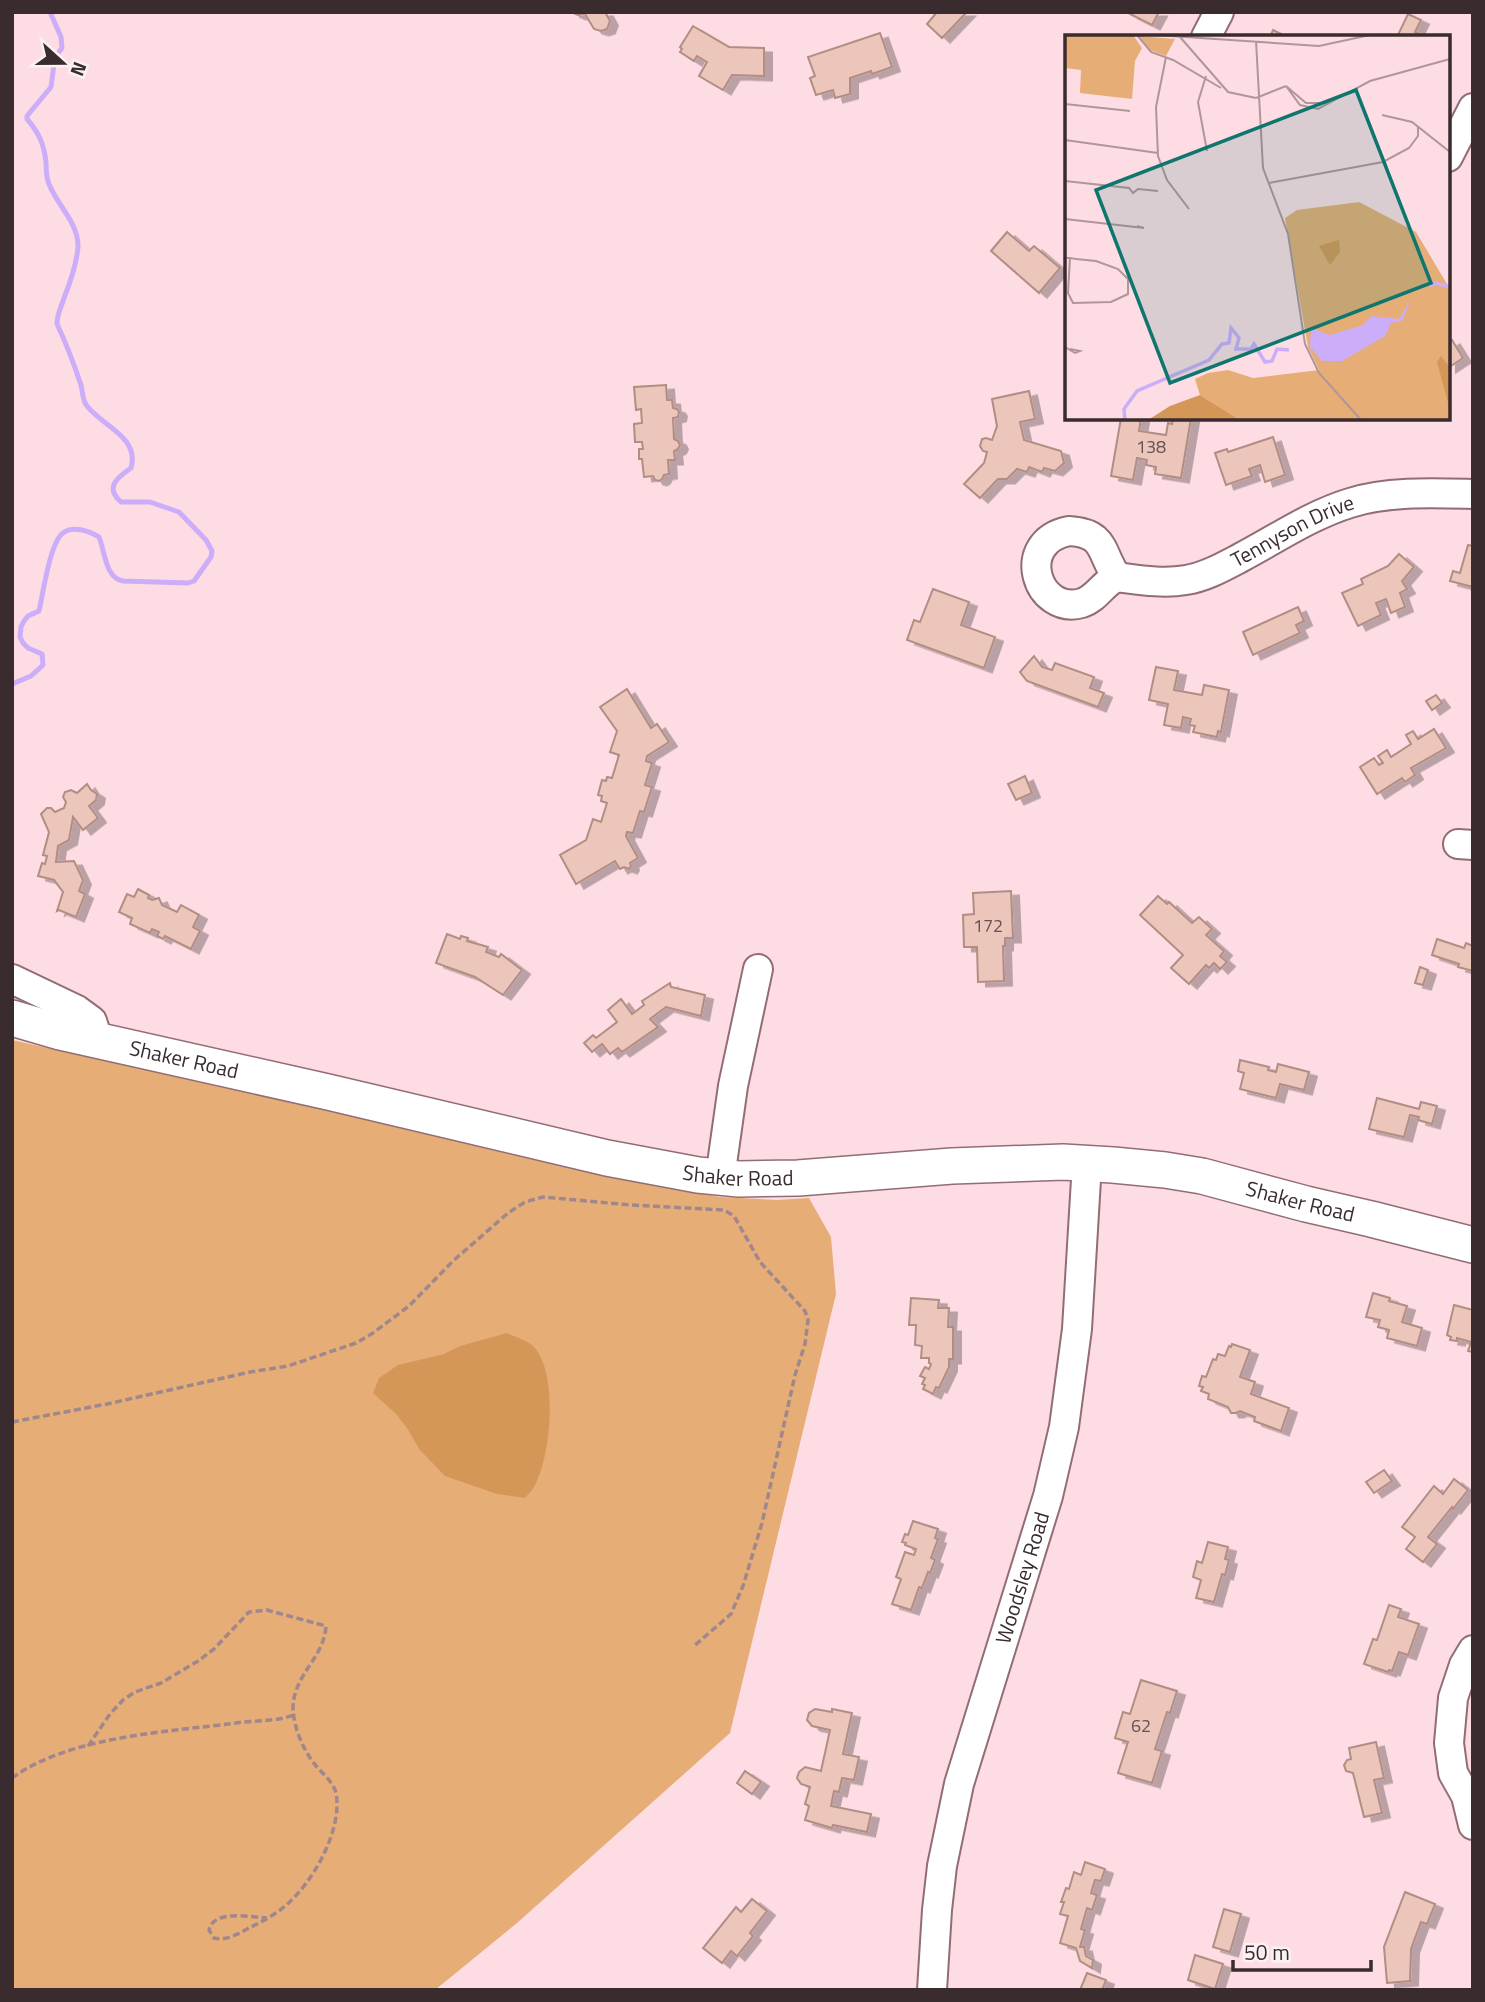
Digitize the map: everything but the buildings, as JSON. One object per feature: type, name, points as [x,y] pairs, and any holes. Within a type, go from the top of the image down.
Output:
[{"type":"main road","name":"Shaker Road","points":[[12,1018],[60,1032],[607,1158],[720,1178],[798,1178],[952,1167],[1087,1163],[1202,1176],[1473,1245]]},
{"type":"street","points":[[1207,35],[1219,12]]},
{"type":"street","points":[[1450,153],[1473,108]]},
{"type":"street","name":"Tennyson Drive","points":[[1117,577],[1166,582],[1204,576],[1332,509],[1352,502],[1410,494],[1473,494]]},
{"type":"street","points":[[720,1178],[733,1086],[758,969]]},
{"type":"street","points":[[12,979],[77,1010],[92,1021],[98,1040]]},
{"type":"street","name":"Woodsley Road","points":[[932,1990],[942,1866],[959,1784],[1048,1496],[1064,1427],[1077,1329],[1087,1163]]},
{"type":"street","points":[[1473,1650],[1460,1674],[1453,1698],[1449,1744],[1453,1773],[1469,1785],[1473,1825]]},
{"type":"path","points":[[12,1422],[288,1366],[356,1343],[398,1316],[468,1247],[517,1206],[533,1199],[543,1197],[723,1210],[734,1216],[760,1262],[805,1311],[808,1330],[795,1375],[762,1523],[743,1586],[731,1614],[694,1646]]},
{"type":"path","points":[[88,1746],[110,1714],[129,1696],[161,1683],[198,1661],[214,1649],[245,1615],[267,1610],[326,1626],[324,1642],[299,1680],[293,1707],[310,1759],[334,1788],[337,1810],[327,1845],[306,1884],[286,1906],[267,1918],[239,1933],[223,1939],[214,1938],[209,1930],[211,1923],[229,1916],[267,1918]]},
{"type":"path","points":[[12,1778],[71,1749],[146,1735],[269,1721],[294,1715]]},
{"type":"shaded area","points":[[12,1040],[584,1169],[720,1197],[777,1200],[809,1198],[831,1237],[836,1294],[730,1733],[517,1923],[435,1990],[12,1990]]},
{"type":"shaded area","points":[[507,1333],[535,1348],[547,1377],[550,1416],[545,1455],[535,1485],[525,1498],[497,1494],[445,1476],[420,1450],[396,1414],[373,1393],[379,1378],[398,1365],[444,1354],[460,1346]]},
{"type":"waterway","points":[[12,684],[31,676],[43,665],[42,654],[23,643],[20,637],[21,627],[28,616],[39,611],[54,547],[63,533],[76,529],[99,537],[112,575],[123,581],[194,581],[211,557],[212,551],[206,540],[179,512],[150,502],[121,502],[116,497],[113,487],[115,483],[131,468],[130,448],[118,433],[85,404],[76,369],[57,324],[75,266],[77,237],[71,221],[49,184],[42,144],[27,119],[51,87],[55,57],[62,48],[61,37],[50,12]]}]
